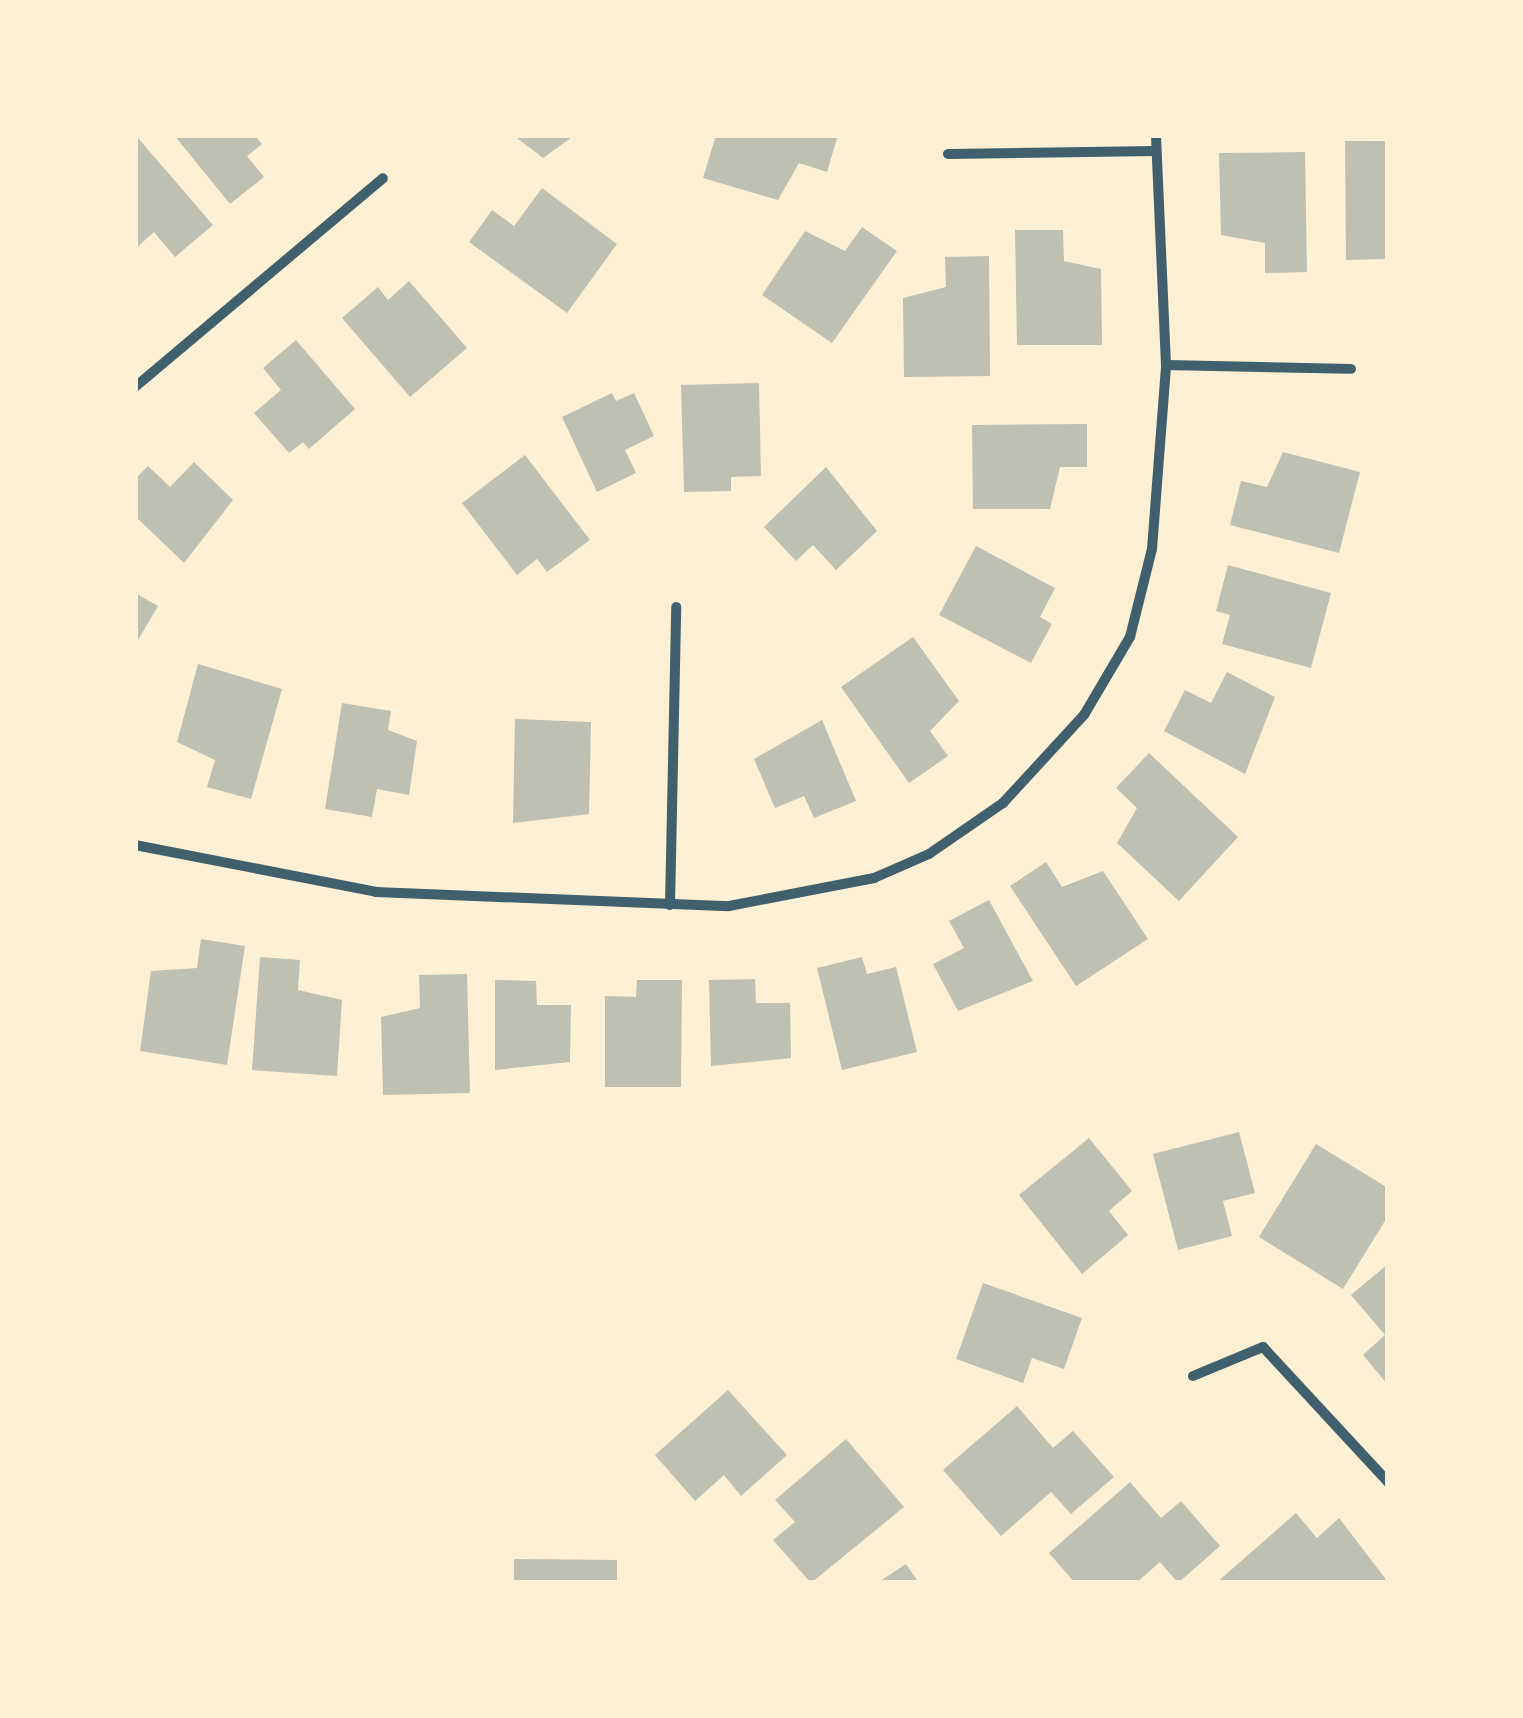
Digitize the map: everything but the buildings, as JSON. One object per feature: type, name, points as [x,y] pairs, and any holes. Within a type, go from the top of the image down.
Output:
[{"type":"street","points":[[135,844],[358,890],[670,905],[787,902],[874,878],[944,844],[1046,761],[1130,638],[1152,549],[1166,365],[1156,135]]},
{"type":"street","points":[[948,154],[1156,151]]},
{"type":"street","points":[[135,387],[383,178]]},
{"type":"street","points":[[1166,365],[1350,370]]},
{"type":"street","points":[[670,905],[676,607]]},
{"type":"street","points":[[1193,1376],[1263,1346],[1388,1482]]}]
